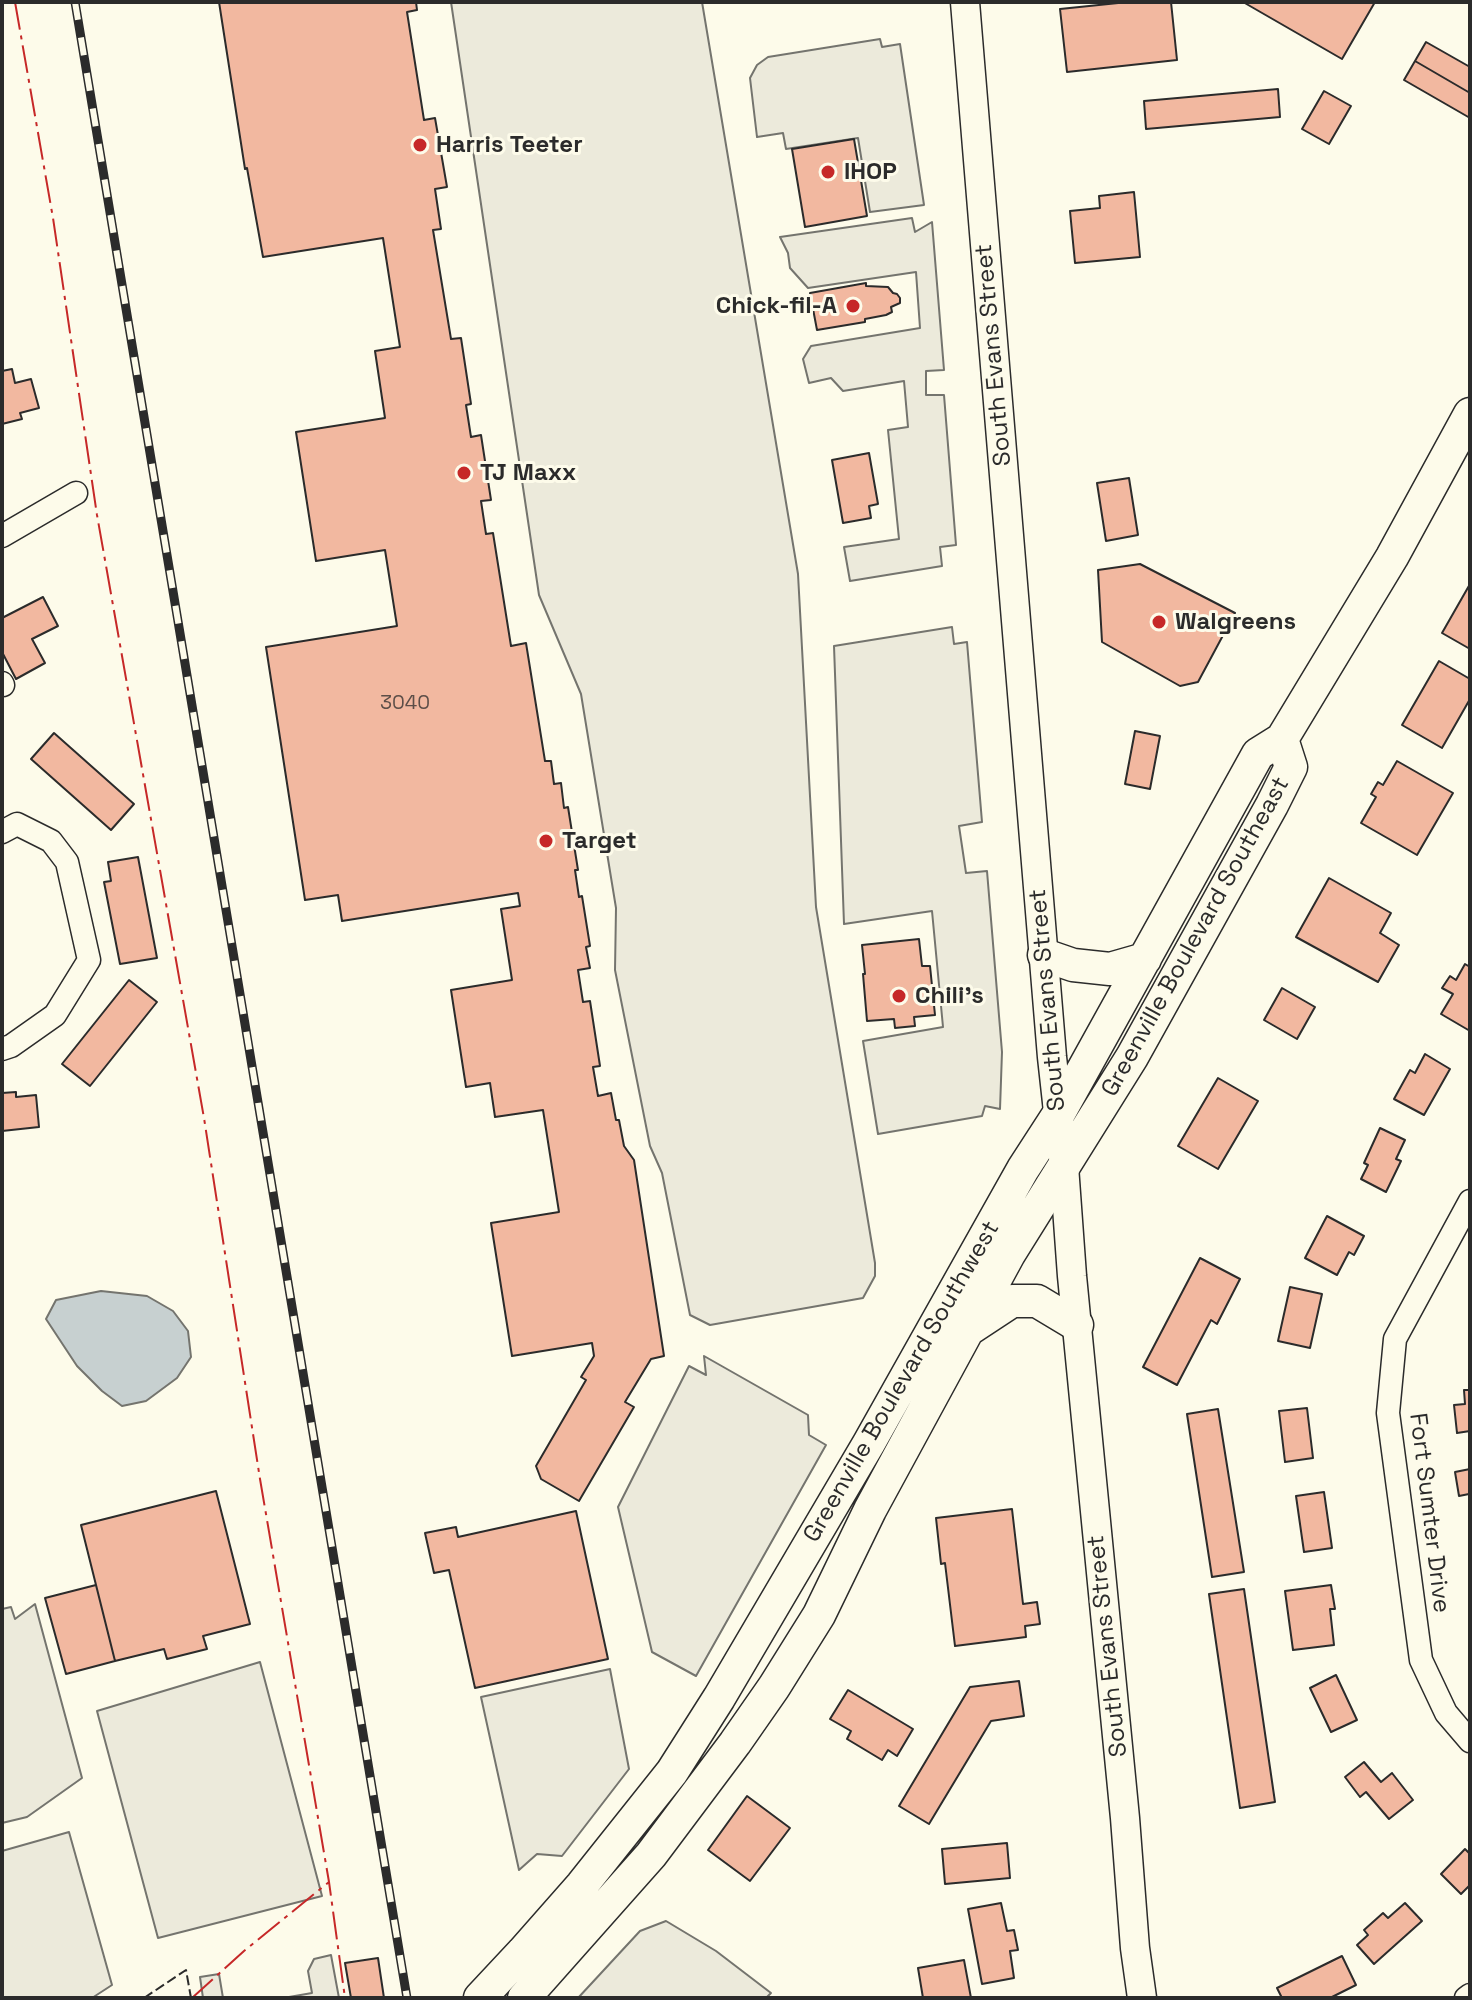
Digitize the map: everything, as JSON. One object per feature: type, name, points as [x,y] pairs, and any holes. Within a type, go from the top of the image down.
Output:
[{"type":"highway","name":"Greenville Boulevard Southeast","points":[[1064,1166],[1132,1057],[1272,805],[1291,767],[1282,739],[1392,557],[1470,414]]},
{"type":"highway","name":"Greenville Boulevard Southwest","points":[[480,1998],[582,1885],[672,1772],[869,1443],[1023,1169],[1058,1115],[1258,754],[1282,739]]},
{"type":"highway","points":[[1044,955],[1073,965],[1110,969],[1145,959]]},
{"type":"highway","name":"Greenville Boulevard Southwest","points":[[524,1998],[663,1838],[774,1687],[819,1615],[870,1510],[965,1332],[1064,1166]]},
{"type":"highway","points":[[965,1332],[1012,1301],[1037,1301],[1077,1325]]},
{"type":"highway","points":[[735,1743],[731,1722],[733,1712],[759,1669],[767,1616]]},
{"type":"highway","points":[[663,1838],[679,1794],[710,1737],[705,1720]]},
{"type":"main road","name":"South Evans Street","points":[[965,2],[1058,1115],[1142,1998]]},
{"type":"street","points":[[5,527],[76,493]]},
{"type":"street","points":[[2,832],[17,824],[51,841],[67,862],[89,960],[55,1015],[2,1049]]},
{"type":"street","name":"Fort Sumter Drive","points":[[1470,1201],[1395,1339],[1388,1413],[1421,1660],[1446,1713],[1470,1741]]},
{"type":"shaded area","points":[[451,2],[702,2],[798,574],[816,907],[875,1263],[875,1276],[863,1298],[710,1325],[690,1315],[662,1173],[650,1146],[615,970],[616,908],[581,694],[539,595]]},
{"type":"shaded area","points":[[880,39],[882,47],[900,44],[924,205],[870,212],[858,138],[786,149],[783,133],[757,137],[750,78],[757,65],[768,57]]},
{"type":"shaded area","points":[[912,218],[915,232],[932,222],[944,370],[926,371],[926,395],[944,395],[956,545],[940,547],[942,566],[850,581],[844,547],[899,539],[888,430],[908,427],[904,381],[843,391],[831,378],[809,383],[803,359],[811,346],[920,328],[916,272],[808,288],[790,268],[788,253],[780,237]]},
{"type":"shaded area","points":[[952,627],[954,644],[967,642],[982,822],[959,826],[966,873],[987,871],[1002,1052],[1000,1109],[985,1106],[982,1116],[878,1134],[863,1041],[943,1027],[932,911],[844,924],[834,646]]},
{"type":"shaded area","points":[[101,1291],[147,1296],[173,1311],[188,1331],[191,1357],[177,1378],[146,1401],[122,1406],[102,1391],[77,1366],[46,1319],[56,1300]]},
{"type":"shaded area","points":[[704,1356],[808,1415],[809,1435],[826,1445],[696,1676],[652,1652],[618,1507],[689,1366],[706,1375]]},
{"type":"shaded area","points":[[35,1604],[82,1778],[27,1817],[2,1823],[2,1609],[11,1607],[15,1619]]},
{"type":"shaded area","points":[[260,1662],[322,1896],[158,1938],[97,1711]]},
{"type":"shaded area","points":[[610,1669],[629,1769],[562,1856],[537,1854],[519,1870],[481,1697]]},
{"type":"shaded area","points":[[69,1832],[112,1985],[92,1998],[2,1998],[2,1851]]},
{"type":"shaded area","points":[[666,1921],[716,1951],[771,1993],[766,1998],[578,1998],[640,1931]]},
{"type":"shaded area","points":[[331,1955],[339,1998],[289,1998],[312,1993],[308,1971],[314,1959]]},
{"type":"shaded area","points":[[219,1974],[223,1998],[203,1998],[200,1977]]},
{"type":"building","points":[[219,2],[416,2],[417,10],[407,12],[424,120],[435,118],[447,187],[435,189],[441,229],[433,230],[451,339],[461,338],[471,404],[466,405],[471,437],[481,435],[491,500],[481,501],[486,534],[493,533],[511,646],[526,643],[545,761],[551,761],[554,784],[561,783],[564,808],[568,807],[579,897],[582,896],[590,946],[586,947],[590,968],[578,970],[583,1002],[590,1001],[600,1066],[593,1067],[598,1096],[611,1093],[624,1146],[634,1160],[664,1356],[651,1359],[625,1402],[634,1407],[579,1501],[541,1479],[536,1466],[586,1380],[581,1377],[594,1356],[592,1343],[512,1356],[491,1223],[559,1212],[543,1110],[495,1117],[490,1083],[466,1087],[451,990],[512,980],[501,909],[520,906],[518,893],[342,921],[338,895],[305,900],[266,647],[397,626],[385,550],[316,561],[296,432],[385,418],[375,351],[400,347],[383,238],[263,257],[245,169]]},
{"type":"building","points":[[1128,2],[1171,2],[1177,60],[1067,72],[1060,9]]},
{"type":"building","points":[[1243,2],[1375,2],[1342,59]]},
{"type":"building","points":[[1426,42],[1470,67],[1470,93],[1415,61]]},
{"type":"building","points":[[1415,61],[1470,93],[1470,118],[1404,80]]},
{"type":"building","points":[[1278,89],[1280,117],[1146,129],[1144,101]]},
{"type":"building","points":[[1324,91],[1351,106],[1329,144],[1302,129]]},
{"type":"building","name":"IHOP","points":[[854,139],[867,216],[805,227],[792,149]]},
{"type":"building","points":[[1134,192],[1140,257],[1075,263],[1070,211],[1100,208],[1099,196]]},
{"type":"building","name":"Chick-fil-A","points":[[866,283],[866,286],[888,287],[900,298],[900,303],[891,307],[892,312],[865,319],[865,322],[817,330],[810,293]]},
{"type":"building","points":[[12,369],[15,383],[31,379],[39,408],[20,413],[22,419],[2,424],[2,371]]},
{"type":"building","points":[[869,453],[878,504],[869,506],[871,518],[843,523],[832,460]]},
{"type":"building","points":[[1129,478],[1138,535],[1106,541],[1097,483]]},
{"type":"building","points":[[1140,564],[1235,613],[1198,682],[1180,686],[1102,642],[1098,570]]},
{"type":"building","points":[[1470,584],[1470,649],[1442,633]]},
{"type":"building","points":[[43,597],[58,626],[32,639],[45,663],[16,679],[2,652],[2,618]]},
{"type":"building","points":[[1439,661],[1470,679],[1470,699],[1442,748],[1402,725]]},
{"type":"building","points":[[1135,731],[1160,736],[1150,789],[1125,784]]},
{"type":"building","points":[[54,733],[134,804],[111,830],[31,759]]},
{"type":"building","points":[[1397,761],[1453,793],[1417,855],[1361,823],[1376,797],[1371,794],[1378,782],[1383,785]]},
{"type":"building","points":[[138,857],[157,958],[120,964],[104,882],[111,881],[108,862]]},
{"type":"building","points":[[1329,878],[1391,913],[1380,933],[1399,945],[1378,982],[1296,937]]},
{"type":"building","name":"Chili's","points":[[919,939],[922,966],[930,966],[935,1015],[914,1017],[915,1026],[895,1028],[894,1019],[867,1021],[862,945]]},
{"type":"building","points":[[1465,964],[1470,967],[1470,1031],[1441,1014],[1453,994],[1442,988],[1450,976],[1456,980]]},
{"type":"building","points":[[129,980],[157,1002],[90,1086],[62,1064]]},
{"type":"building","points":[[1282,988],[1315,1007],[1297,1039],[1264,1020]]},
{"type":"building","points":[[1425,1054],[1450,1069],[1424,1115],[1394,1099],[1410,1070],[1415,1073]]},
{"type":"building","points":[[1218,1078],[1258,1101],[1218,1169],[1178,1146]]},
{"type":"building","points":[[16,1092],[16,1097],[36,1095],[39,1127],[2,1131],[2,1093]]},
{"type":"building","points":[[1380,1128],[1405,1140],[1396,1159],[1401,1161],[1386,1192],[1361,1179],[1368,1165],[1364,1163]]},
{"type":"building","points":[[1327,1216],[1364,1236],[1354,1255],[1349,1252],[1337,1275],[1305,1258]]},
{"type":"building","points":[[1200,1258],[1240,1279],[1217,1324],[1211,1320],[1177,1385],[1143,1367]]},
{"type":"building","points":[[1290,1287],[1322,1294],[1310,1348],[1278,1341]]},
{"type":"building","points":[[1464,1390],[1470,1390],[1470,1431],[1457,1433],[1454,1405],[1465,1404]]},
{"type":"building","points":[[1307,1408],[1313,1458],[1285,1462],[1279,1411]]},
{"type":"building","points":[[1218,1409],[1244,1572],[1212,1577],[1187,1414]]},
{"type":"building","points":[[1470,1469],[1470,1500],[1469,1494],[1459,1496],[1455,1472]]},
{"type":"building","points":[[216,1491],[250,1624],[203,1636],[207,1649],[167,1659],[164,1649],[115,1661],[81,1525]]},
{"type":"building","points":[[1324,1492],[1332,1548],[1304,1552],[1296,1496]]},
{"type":"building","points":[[1012,1509],[1023,1604],[1037,1602],[1040,1624],[1025,1626],[1026,1637],[955,1646],[936,1518]]},
{"type":"building","points":[[576,1511],[608,1659],[475,1688],[449,1570],[434,1573],[425,1533],[456,1527],[458,1537]]},
{"type":"building","points":[[96,1585],[115,1661],[66,1674],[45,1598]]},
{"type":"building","points":[[1331,1585],[1335,1609],[1330,1609],[1334,1645],[1293,1650],[1285,1591]]},
{"type":"building","points":[[1244,1589],[1275,1802],[1240,1808],[1209,1594]]},
{"type":"building","points":[[1336,1675],[1357,1720],[1331,1732],[1310,1688]]},
{"type":"building","points":[[1019,1681],[1024,1716],[991,1721],[929,1824],[899,1806],[970,1687]]},
{"type":"building","points":[[848,1690],[913,1729],[897,1756],[888,1750],[882,1760],[847,1739],[851,1731],[830,1719]]},
{"type":"building","points":[[1364,1762],[1381,1782],[1392,1773],[1413,1800],[1389,1819],[1366,1792],[1360,1797],[1345,1777]]},
{"type":"building","points":[[747,1796],[790,1828],[750,1881],[708,1850]]},
{"type":"building","points":[[1007,1843],[1010,1878],[945,1884],[942,1849]]},
{"type":"building","points":[[1465,1849],[1470,1854],[1470,1885],[1461,1894],[1441,1874]]},
{"type":"building","points":[[1001,1903],[1007,1931],[1014,1930],[1018,1950],[1010,1951],[1014,1978],[982,1984],[968,1909]]},
{"type":"building","points":[[1405,1903],[1422,1921],[1374,1964],[1357,1945],[1368,1935],[1364,1930],[1383,1913],[1388,1918]]},
{"type":"building","points":[[1342,1956],[1356,1985],[1330,1998],[1282,1998],[1277,1988]]},
{"type":"building","points":[[378,1958],[384,1998],[351,1998],[345,1963]]},
{"type":"building","points":[[964,1960],[971,1998],[923,1998],[918,1968]]},
{"type":"railway","points":[[75,2],[407,1998]]},
{"type":"fence","points":[[144,1998],[186,1970],[191,1998]]},
{"type":"power","points":[[15,2],[53,218],[97,515],[204,1118],[260,1479],[329,1882],[345,1998]]},
{"type":"power","points":[[192,1998],[329,1882]]},
{"type":"place","name":"Harris Teeter","points":[[420,145]]},
{"type":"place","name":"IHOP","points":[[828,172]]},
{"type":"place","name":"Chick-fil-A","points":[[853,306]]},
{"type":"place","name":"TJ Maxx","points":[[464,473]]},
{"type":"place","name":"Walgreens","points":[[1159,622]]},
{"type":"place","name":"Target","points":[[546,841]]},
{"type":"place","name":"Chili's","points":[[899,996]]}]
